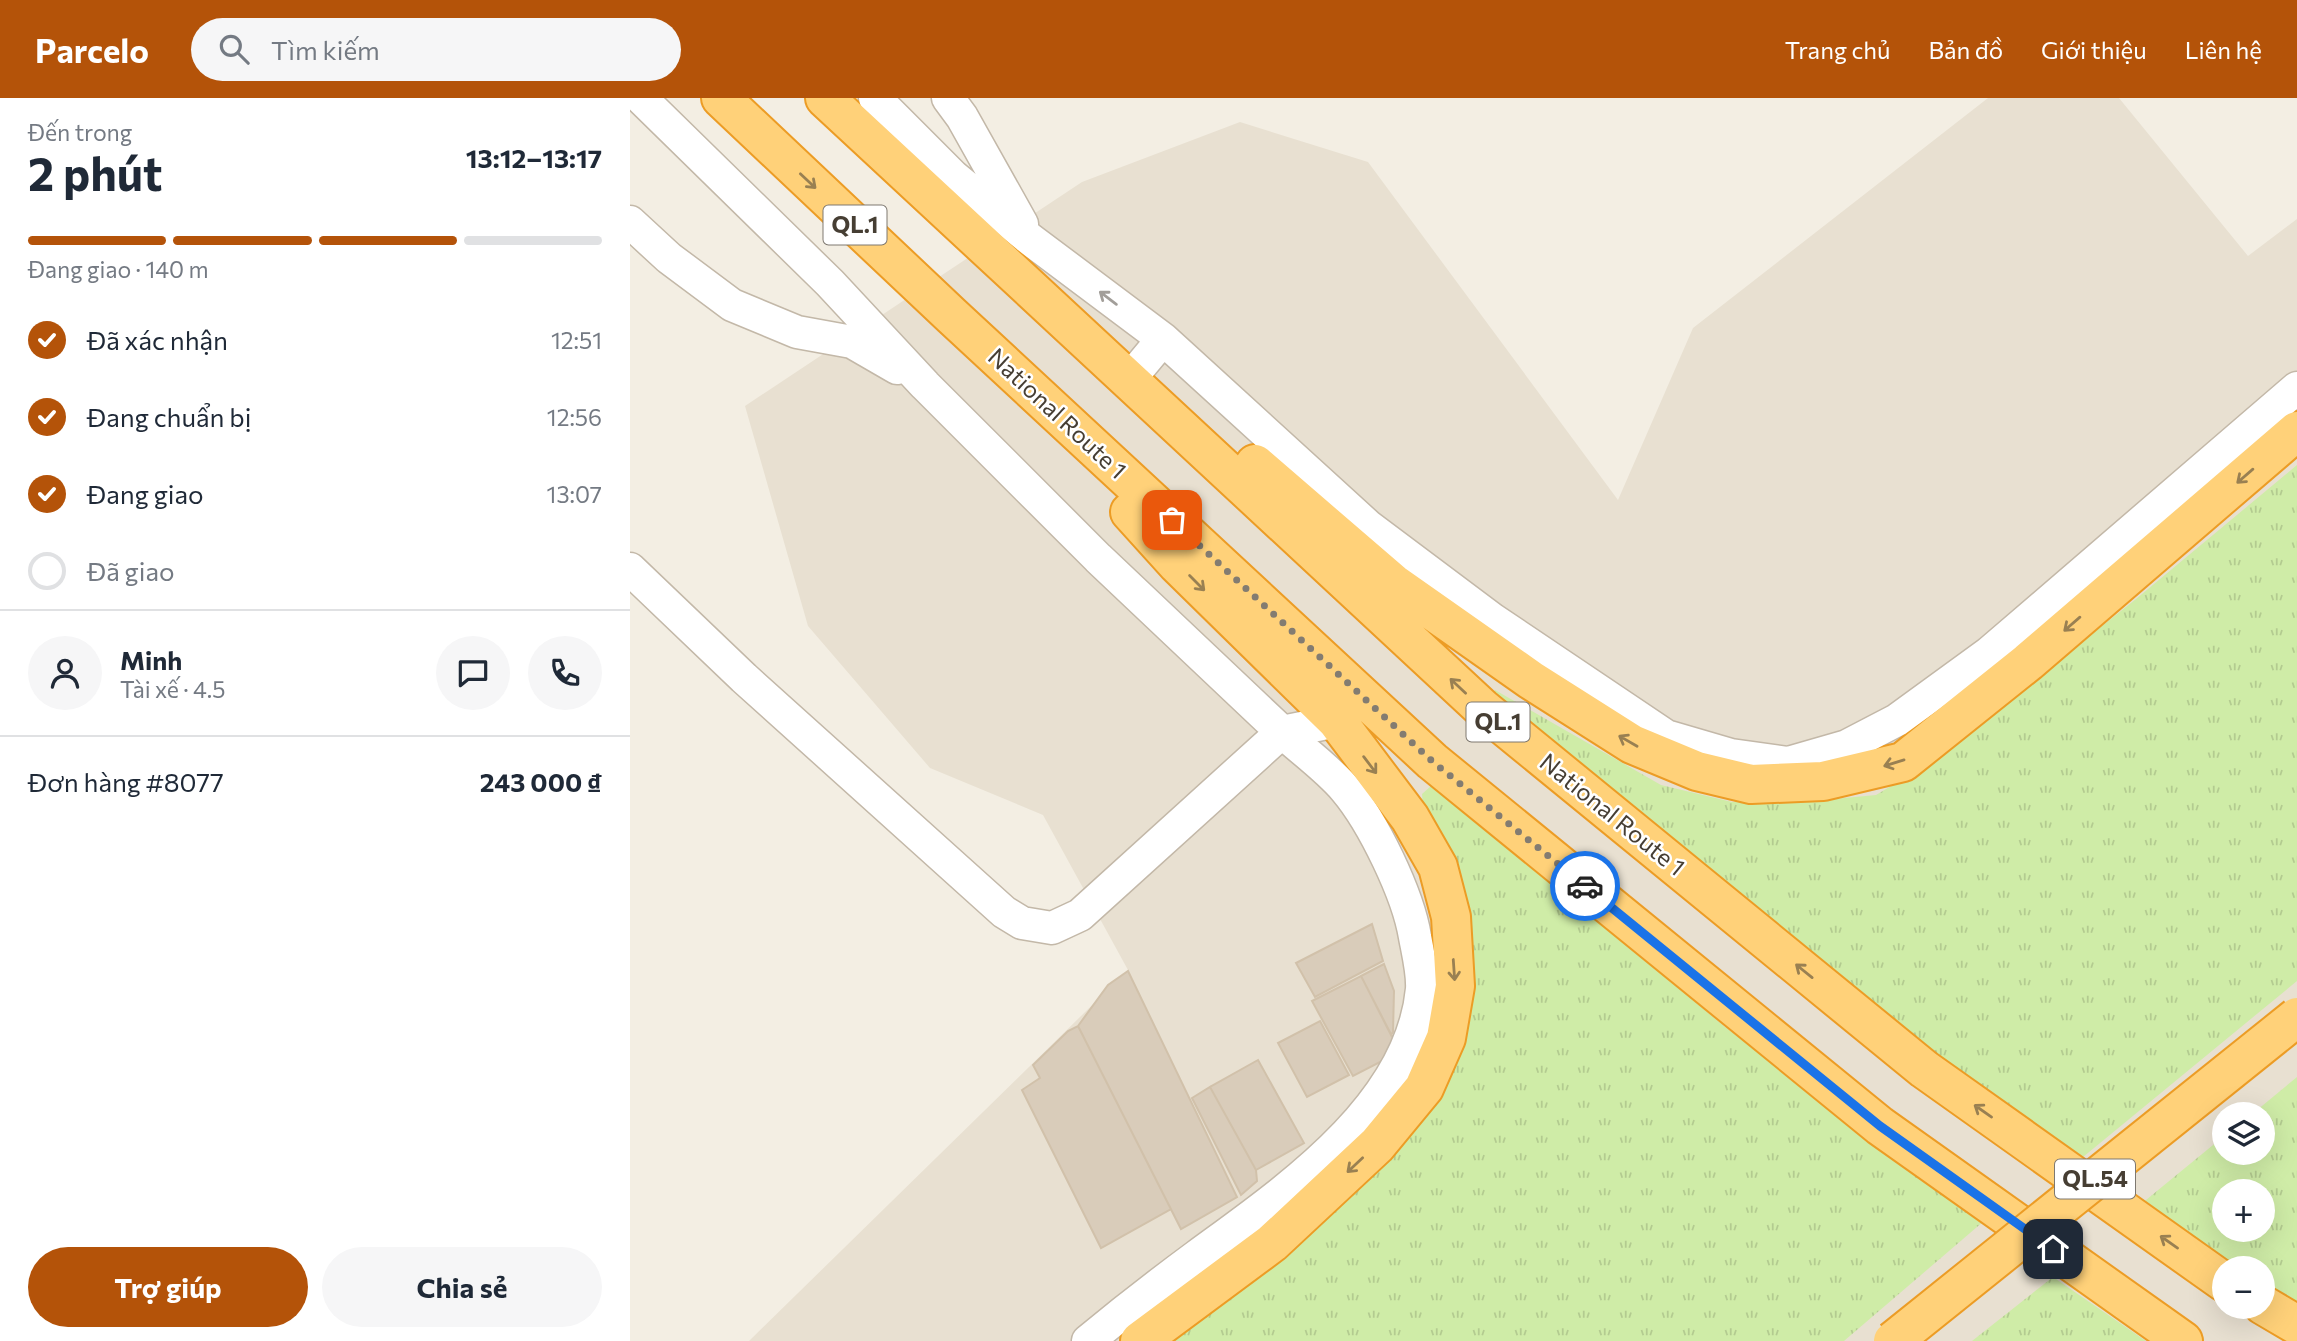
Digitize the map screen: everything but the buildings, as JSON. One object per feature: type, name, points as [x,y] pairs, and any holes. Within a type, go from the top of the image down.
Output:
[{"type":"highway","name":"National Route 1","points":[[721,98],[1432,761],[1880,1126],[2183,1341]]},
{"type":"highway","points":[[826,98],[1143,362],[1392,583],[1531,680],[1632,744],[1698,771],[1751,784],[1823,781],[1903,762],[2028,662],[2297,431]]},
{"type":"highway","points":[[952,316],[1177,564],[1337,721],[1410,818],[1438,867],[1451,917],[1455,986],[1446,1038],[1424,1088],[1377,1145],[1272,1243],[1140,1341]]},
{"type":"highway","name":"National Route 1","points":[[1143,362],[1482,708],[1924,1069],[2212,1273]]},
{"type":"highway","name":"QL.54","points":[[1893,1341],[2297,1017]]},
{"type":"highway","points":[[2275,1312],[2297,1325]]},
{"type":"street","points":[[641,98],[830,283],[925,384],[1098,558],[1345,789],[1375,835],[1411,915],[1422,988],[1412,1034],[1393,1076],[1350,1132],[1284,1192],[1140,1298],[1088,1341]]},
{"type":"street","points":[[875,98],[953,176],[1031,240],[1143,362],[1503,626],[1666,736],[1731,755],[1788,763],[1847,746],[1898,720],[1989,653],[2297,388]]},
{"type":"street","points":[[948,98],[962,117],[1031,240]]},
{"type":"street","points":[[630,222],[669,258],[732,305],[797,332],[852,342],[925,384]]},
{"type":"street","points":[[630,569],[775,706],[1004,912],[1022,923],[1052,928],[1080,915],[1282,732],[1337,721]]},
{"type":"shaded area","points":[[1988,98],[2119,98],[2248,256],[2297,219],[2297,1341],[749,1341],[1128,970],[1043,815],[930,768],[808,626],[745,406],[1082,182],[1240,122],[1368,162],[1618,500],[1693,328]]},
{"type":"green space","points":[[2297,465],[2297,981],[2077,1162],[1754,919],[1489,698],[1495,690],[1661,785],[1732,802],[1802,802],[1876,795],[1928,764],[2136,599]]},
{"type":"green space","points":[[1431,786],[1446,792],[1725,1027],[1984,1221],[1844,1341],[1168,1341],[1462,1017],[1423,807],[1422,794]]},
{"type":"green space","points":[[2297,1077],[2297,1319],[2275,1303],[2275,1256],[2212,1256],[2212,1261],[2135,1209],[2212,1146],[2212,1165],[2275,1165],[2275,1102],[2267,1102]]},
{"type":"green space","points":[[2053,1277],[2146,1341],[1972,1341]]},
{"type":"way so far","points":[[1172,520],[1432,761],[1585,886]]},
{"type":"route","points":[[1585,886],[1880,1126],[2053,1249]]}]
